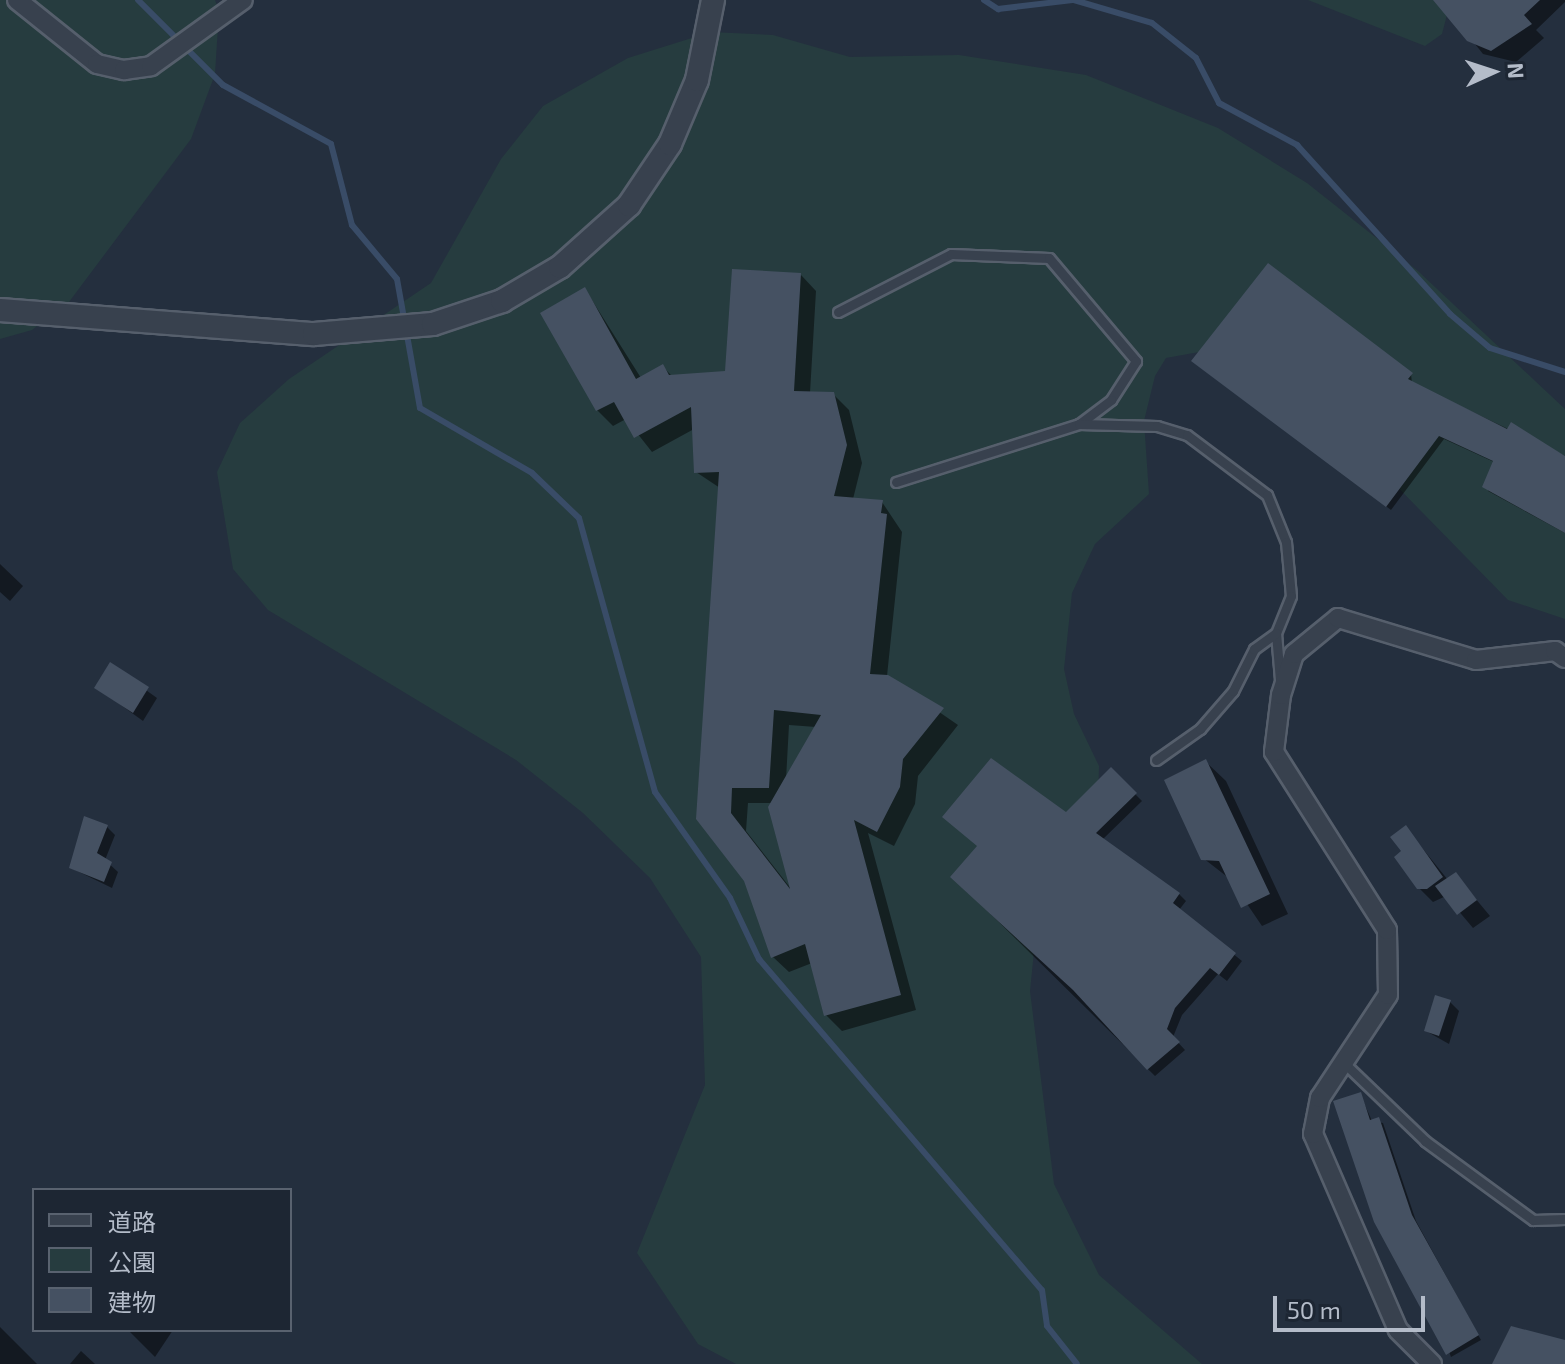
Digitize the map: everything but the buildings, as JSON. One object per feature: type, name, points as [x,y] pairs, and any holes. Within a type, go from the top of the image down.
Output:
[{"type":"street","points":[[17,0],[97,64],[151,66],[243,0]]},
{"type":"street","points":[[0,310],[314,334],[433,324],[502,301],[605,229],[670,144],[697,80],[713,0]]},
{"type":"street","points":[[1432,1364],[1398,1330],[1313,1134],[1320,1098],[1388,995],[1387,930],[1274,752],[1281,695],[1294,654],[1338,618],[1476,660],[1555,651],[1565,658]]},
{"type":"lane","points":[[838,312],[951,254],[1049,258],[1136,361],[1111,400],[1079,424]]},
{"type":"lane","points":[[896,482],[1079,424],[1157,426],[1187,435],[1267,495],[1286,542],[1291,596],[1276,633],[1281,695]]},
{"type":"lane","points":[[1156,760],[1200,729],[1233,691],[1254,649],[1276,633]]},
{"type":"lane","points":[[1342,1061],[1425,1141],[1533,1220],[1565,1219]]},
{"type":"green space","points":[[0,0],[215,0],[219,11],[215,74],[191,139],[69,302],[32,330],[0,339]]},
{"type":"green space","points":[[1308,0],[1446,0],[1449,7],[1442,34],[1425,46]]},
{"type":"green space","points":[[711,32],[773,35],[850,57],[959,55],[1086,75],[1218,128],[1307,183],[1418,271],[1565,409],[1565,619],[1508,600],[1373,462],[1199,352],[1166,358],[1155,376],[1144,421],[1149,494],[1095,544],[1072,593],[1064,669],[1074,714],[1099,766],[1098,806],[1038,912],[1030,991],[1054,1184],[1099,1275],[1202,1364],[736,1364],[698,1344],[637,1253],[705,1085],[701,957],[650,878],[583,813],[516,760],[268,610],[233,569],[217,472],[240,423],[289,379],[431,283],[501,159],[543,106],[628,58]]},
{"type":"waterway","points":[[138,0],[223,85],[331,144],[352,225],[397,279],[420,408],[532,473],[579,518],[655,792],[730,898],[759,959],[1042,1290],[1047,1326],[1077,1364]]},
{"type":"waterway","points":[[984,0],[998,9],[1074,0],[1152,23],[1196,58],[1219,103],[1297,145],[1450,314],[1490,348],[1565,372]]}]
